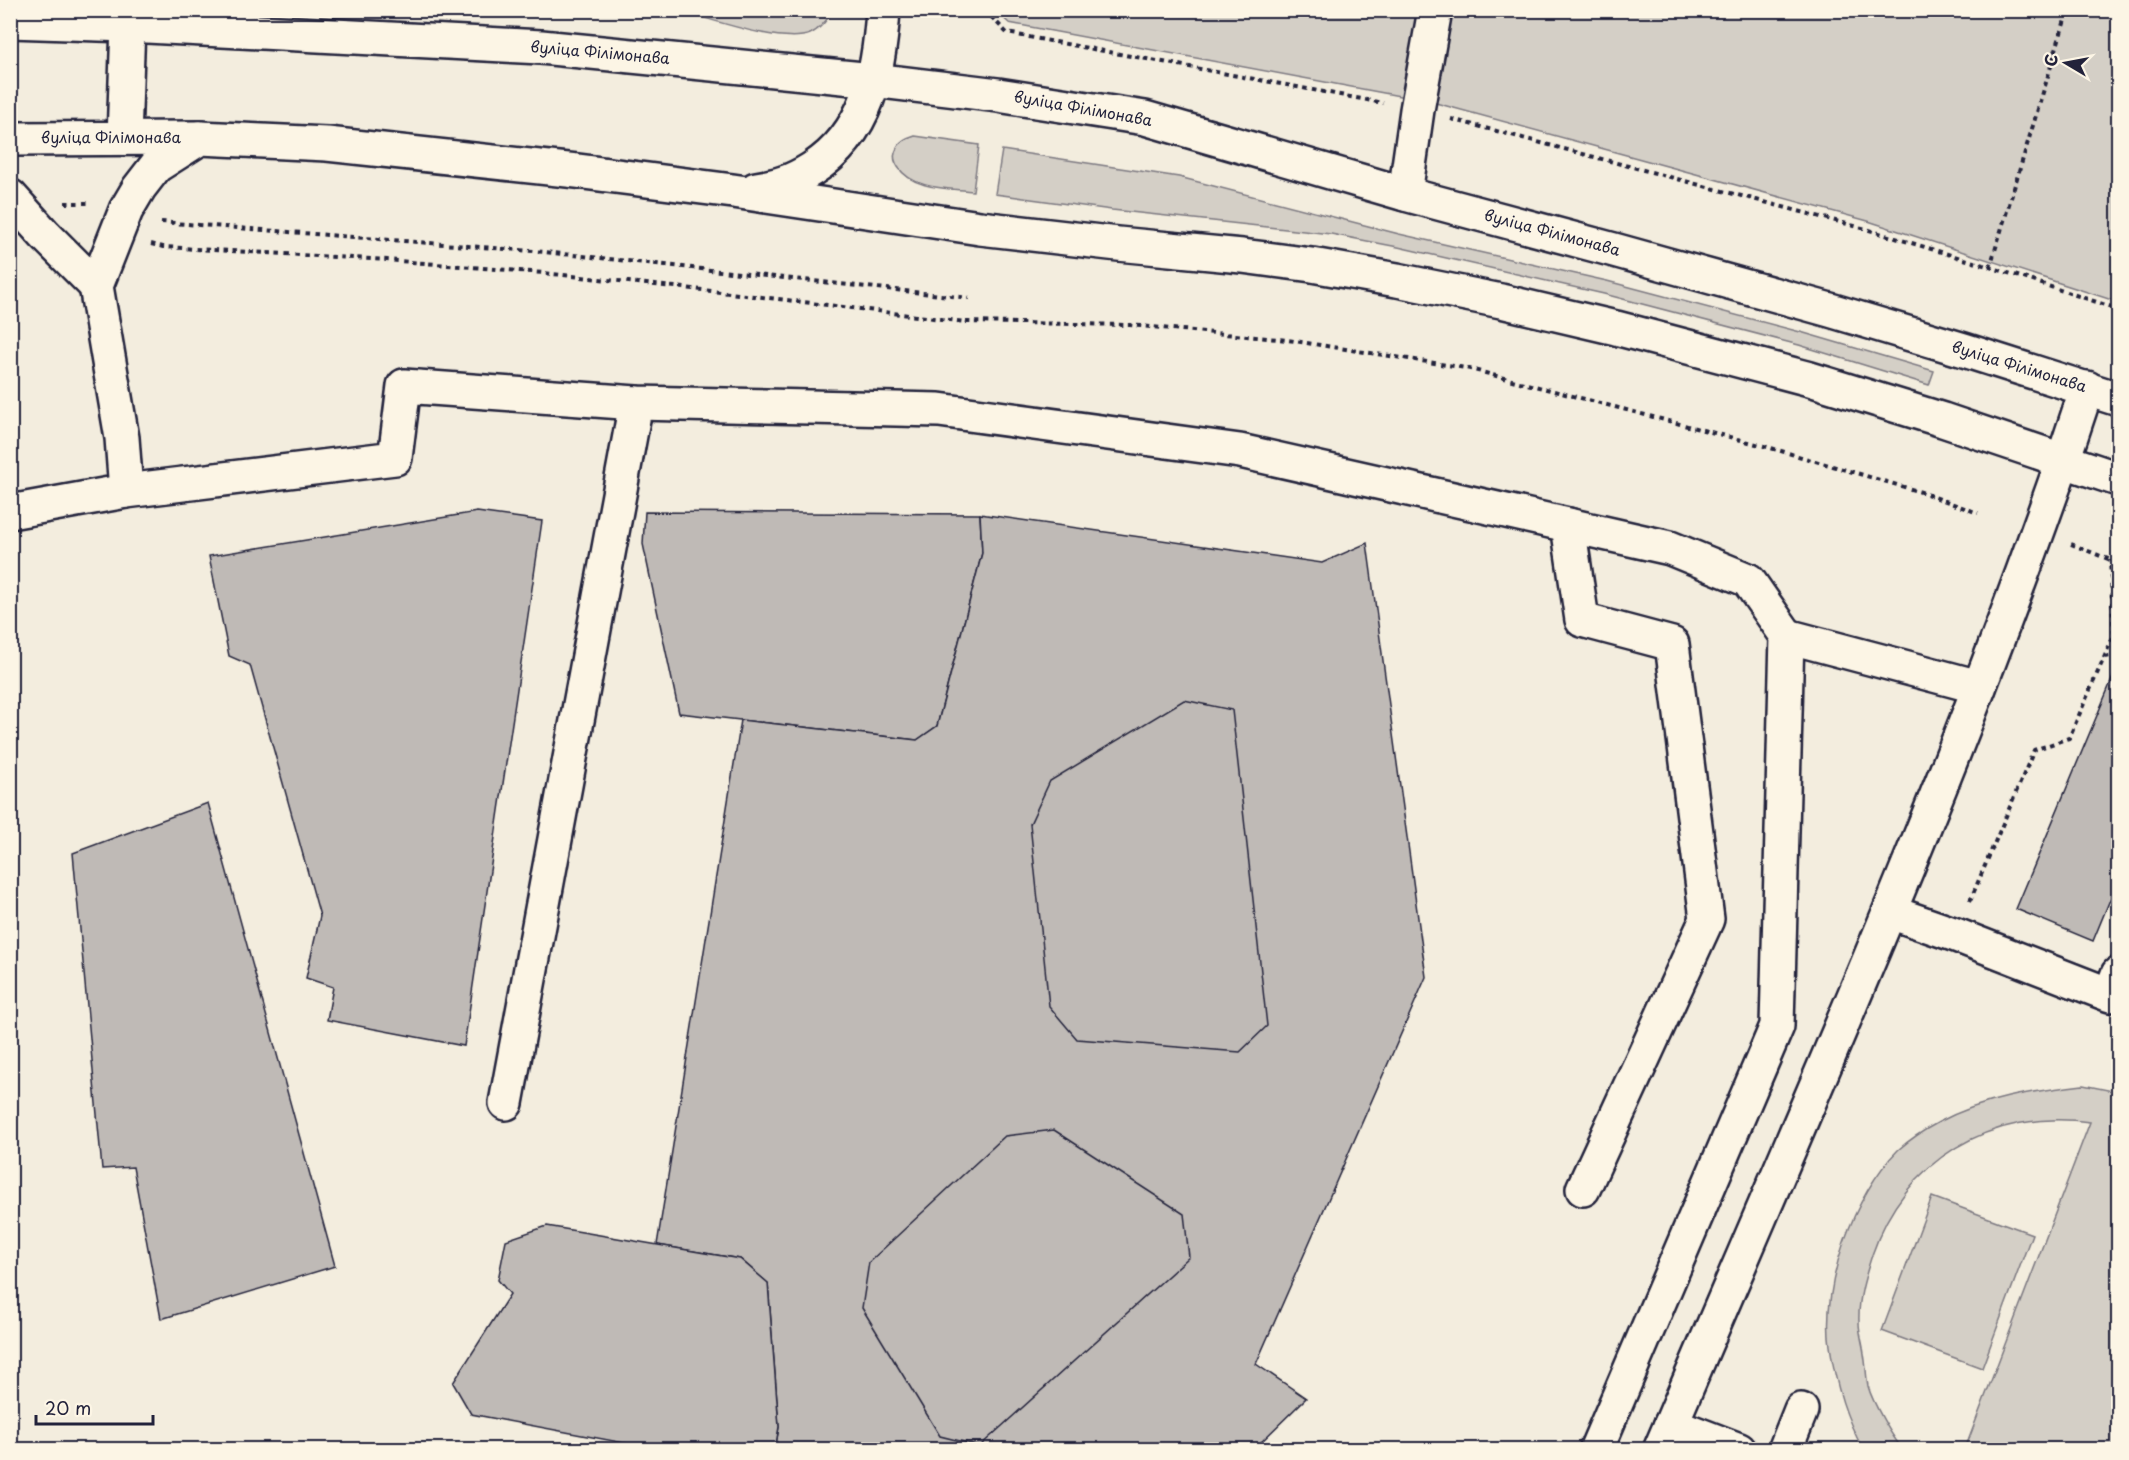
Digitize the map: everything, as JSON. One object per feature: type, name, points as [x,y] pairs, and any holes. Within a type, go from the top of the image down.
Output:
[{"type":"main road","points":[[733,191],[766,188],[793,181],[823,162],[843,144],[857,123],[873,80],[883,10]]},
{"type":"main road","points":[[1405,194],[1435,10]]},
{"type":"main road","points":[[124,138],[132,18]]},
{"type":"main road","name":"вуліца Філімонава","points":[[10,21],[132,18],[541,47],[873,80],[998,95],[1145,118],[1405,194],[1808,304],[2118,399]]},
{"type":"main road","name":"вуліца Філімонава","points":[[10,138],[200,138],[327,144],[577,171],[733,191],[980,228],[1242,256],[1397,280],[1616,328],[1810,379],[2118,479]]},
{"type":"main road","points":[[126,491],[122,438],[96,286],[121,223],[139,188],[156,166],[200,138]]},
{"type":"main road","points":[[15,202],[96,286]]},
{"type":"main road","points":[[10,512],[126,491],[395,458],[404,386],[636,404],[951,412],[1240,451],[1670,548],[1748,580],[1788,636],[1777,1026],[1596,1449]]},
{"type":"main road","points":[[1739,1449],[1665,1437],[1890,912],[2024,572],[2087,388]]},
{"type":"main road","points":[[506,1103],[636,404]]},
{"type":"main road","points":[[1568,525],[1582,620],[1672,645],[1707,919],[1582,1189]]},
{"type":"main road","points":[[1788,636],[1980,687]]},
{"type":"main road","points":[[1890,912],[2110,995],[2118,974]]},
{"type":"main road","points":[[1785,1449],[1801,1410]]},
{"type":"path","points":[[986,10],[1007,33],[1417,110],[1866,230],[2118,309]]},
{"type":"path","points":[[1990,267],[2068,10]]},
{"type":"path","points":[[15,202],[102,203],[121,223],[163,247],[387,260],[544,273],[732,293],[966,322],[1130,325],[1299,342],[1466,368],[1764,446],[1921,492],[1978,513]]},
{"type":"path","points":[[121,223],[164,224],[545,252],[969,298]]},
{"type":"path","points":[[2070,543],[2118,563]]},
{"type":"path","points":[[1956,935],[2034,750],[2069,738],[2114,635],[2110,560]]},
{"type":"path","points":[[2104,658],[2118,655]]},
{"type":"shaded area","points":[[681,11],[833,11],[817,30],[810,34],[782,36],[746,30]]},
{"type":"shaded area","points":[[996,11],[2118,11],[2118,302],[1868,221],[1432,102],[1009,23]]},
{"type":"shaded area","points":[[915,136],[979,145],[973,191],[922,184],[905,175],[898,167],[894,155],[900,144]]},
{"type":"shaded area","points":[[1002,150],[1179,177],[1399,234],[1607,281],[1804,333],[1934,371],[1929,385],[1799,345],[1604,294],[1331,234],[1112,210],[995,194]]},
{"type":"shaded area","points":[[2083,1085],[2118,1092],[2118,1449],[1965,1449],[2090,1122],[2054,1120],[2019,1124],[1986,1133],[1956,1148],[1929,1167],[1906,1192],[1886,1221],[1865,1280],[1859,1326],[1870,1393],[1889,1429],[1903,1449],[1863,1449],[1851,1425],[1838,1386],[1830,1346],[1829,1322],[1836,1269],[1844,1242],[1868,1191],[1898,1150],[1939,1122],[1991,1101]]},
{"type":"shaded area","points":[[1932,1197],[2032,1234],[1982,1368],[1882,1331]]},
{"type":"building","points":[[477,512],[542,521],[464,1046],[327,1020],[333,987],[306,978],[320,916],[250,665],[229,656],[209,556]]},
{"type":"building","points":[[645,512],[980,514],[982,553],[937,726],[917,740],[679,713],[643,544]]},
{"type":"building","points":[[980,514],[1322,563],[1367,543],[1426,977],[1256,1364],[1306,1398],[1253,1450],[775,1450],[779,1427],[768,1283],[740,1259],[657,1245],[741,720],[917,740],[937,726],[982,553]]},
{"type":"building","points":[[2118,669],[2118,880],[2093,941],[2016,909]]},
{"type":"building","points":[[1184,700],[1232,710],[1267,1026],[1240,1052],[1077,1039],[1049,1006],[1030,824],[1050,781]]},
{"type":"building","points":[[208,803],[335,1266],[161,1319],[133,1167],[102,1169],[73,853]]},
{"type":"building","points":[[1054,1130],[1184,1214],[1189,1257],[980,1446],[940,1436],[862,1308],[869,1262],[1005,1136]]},
{"type":"building","points":[[547,1226],[740,1259],[768,1283],[779,1427],[775,1450],[661,1450],[471,1414],[453,1383],[510,1294],[498,1280],[506,1240]]}]
